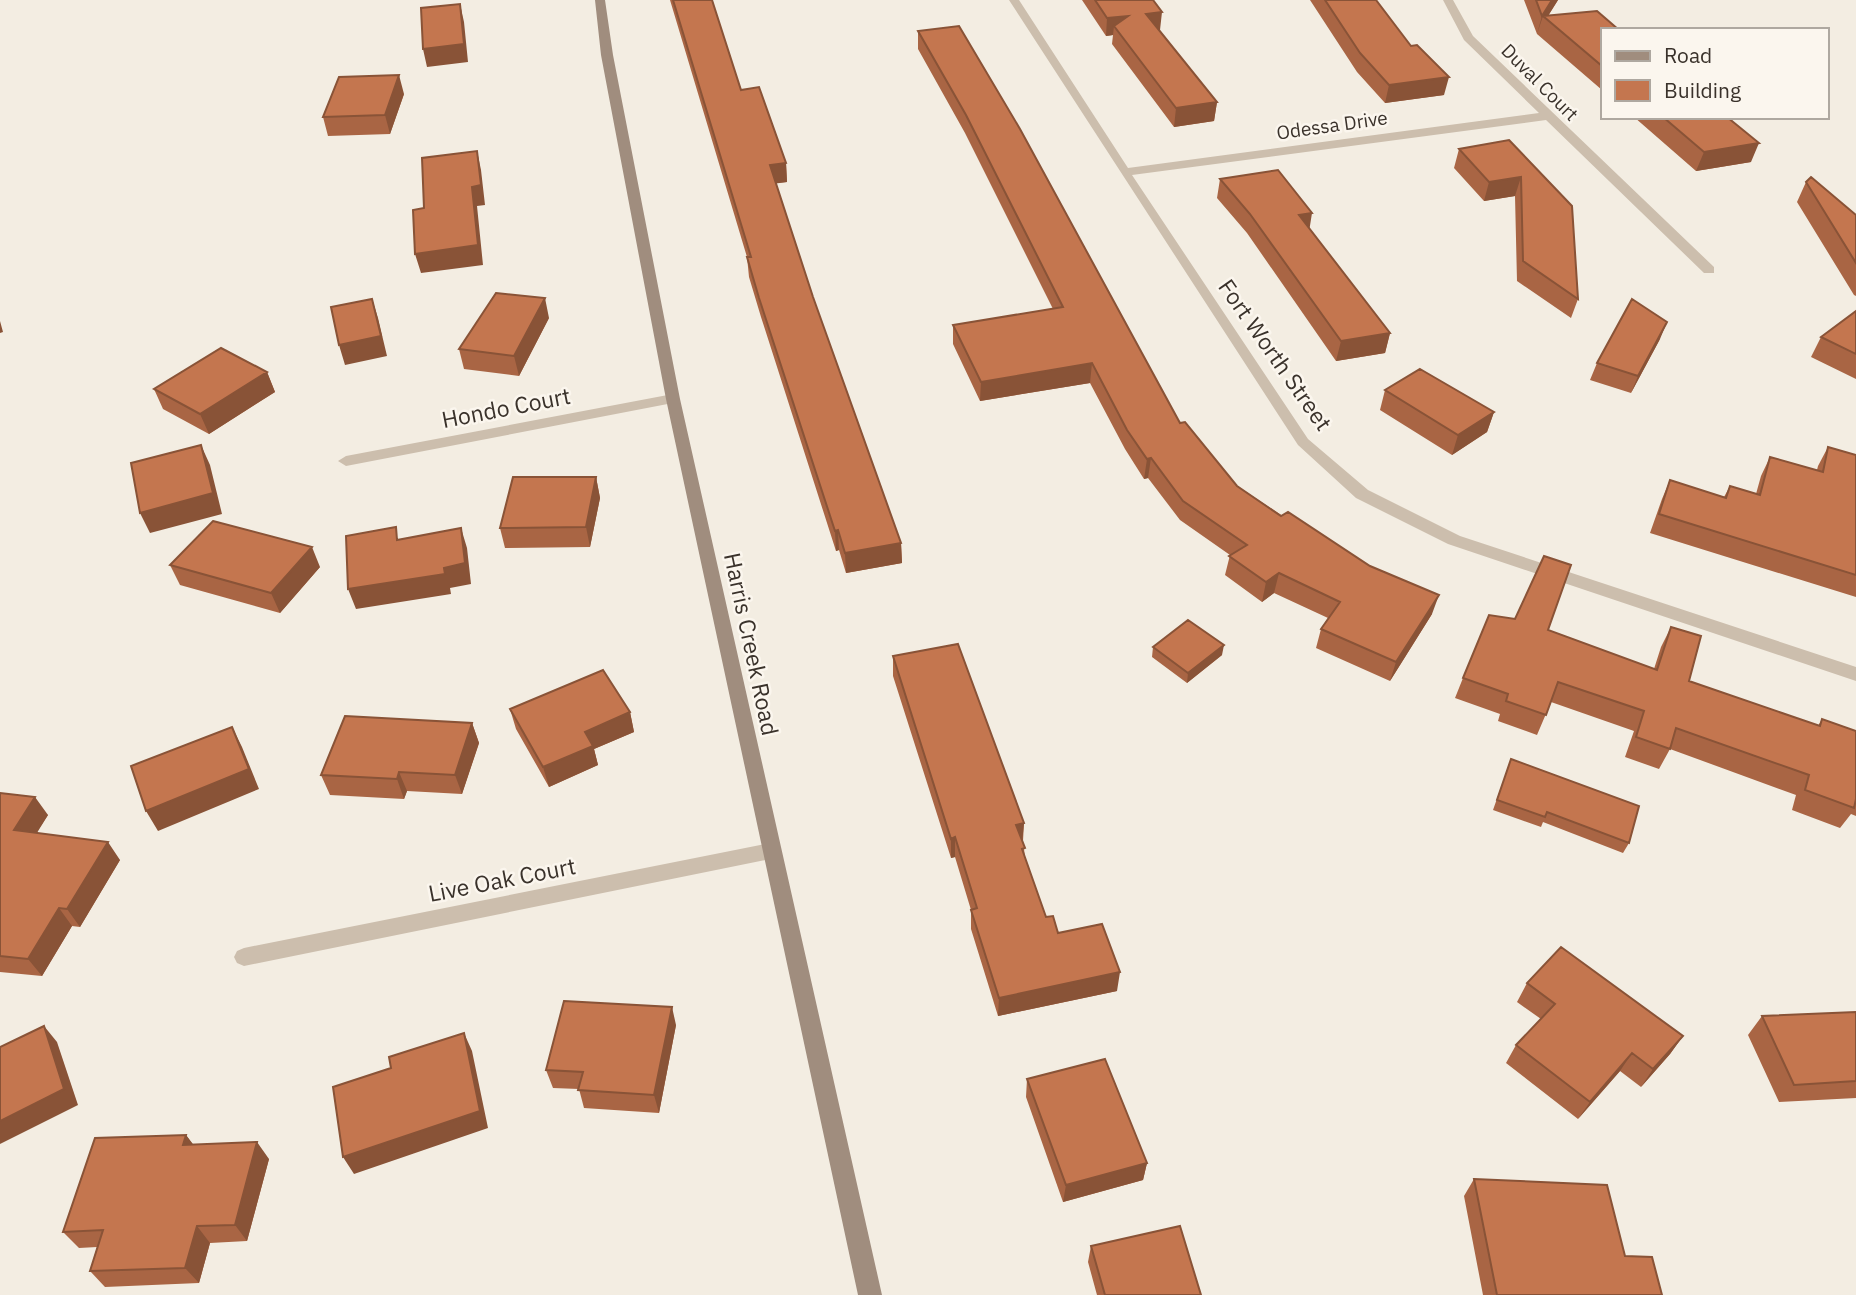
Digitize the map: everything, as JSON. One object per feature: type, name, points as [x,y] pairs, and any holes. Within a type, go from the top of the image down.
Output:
[{"type":"street","name":"Harris Creek Road","points":[[600,0],[607,55],[673,399],[770,851],[870,1295]]},
{"type":"street","name":"Fort Worth Street","points":[[1014,0],[1303,442],[1362,494],[1454,540],[1856,674]]},
{"type":"street","name":"Duval Court","points":[[1448,0],[1468,38],[1709,270]]},
{"type":"street","name":"Odessa Drive","points":[[1124,172],[1546,116]]},
{"type":"street","name":"Hondo Court","points":[[346,461],[673,399]]},
{"type":"street","name":"Live Oak Court","points":[[244,957],[770,851]]},
{"type":"building","points":[[673,0],[712,0],[741,90],[759,87],[786,163],[770,165],[813,297],[901,543],[845,553],[838,530],[835,531],[759,298],[747,257],[751,257]]},
{"type":"building","points":[[1095,0],[1153,0],[1162,12],[1146,14],[1217,102],[1176,108],[1114,26],[1128,16],[1107,18]]},
{"type":"building","points":[[1325,0],[1376,0],[1411,46],[1417,45],[1449,77],[1389,85],[1360,53]]},
{"type":"building","points":[[1536,0],[1552,0],[1542,16]]},
{"type":"building","points":[[460,4],[464,44],[423,49],[421,8]]},
{"type":"building","points":[[1597,11],[1617,28],[1601,28],[1601,65],[1543,16]]},
{"type":"building","points":[[959,26],[1020,129],[1180,423],[1185,422],[1237,486],[1281,516],[1288,512],[1370,566],[1439,595],[1396,662],[1321,629],[1340,602],[1279,573],[1266,582],[1229,556],[1247,545],[1183,501],[1151,458],[1147,459],[1127,430],[1092,363],[981,382],[953,325],[1063,307],[966,115],[918,31]]},
{"type":"building","points":[[399,75],[385,115],[323,117],[339,77]]},
{"type":"building","points":[[1665,119],[1729,119],[1759,143],[1704,152]]},
{"type":"building","points":[[1509,140],[1572,206],[1578,299],[1523,261],[1521,177],[1489,182],[1459,149]]},
{"type":"building","points":[[477,151],[481,185],[472,187],[478,245],[415,254],[413,210],[424,208],[422,158]]},
{"type":"building","points":[[1278,170],[1312,213],[1299,215],[1390,333],[1341,341],[1250,214],[1220,179]]},
{"type":"building","points":[[1811,177],[1856,215],[1856,263],[1806,182]]},
{"type":"building","points":[[496,293],[545,298],[514,356],[459,349]]},
{"type":"building","points":[[372,299],[381,336],[339,345],[331,307]]},
{"type":"building","points":[[1632,299],[1667,322],[1638,376],[1597,363]]},
{"type":"building","points":[[1856,311],[1856,354],[1821,337]]},
{"type":"building","points":[[221,348],[267,372],[200,414],[154,389]]},
{"type":"building","points":[[1420,369],[1494,412],[1458,435],[1385,390]]},
{"type":"building","points":[[201,445],[213,493],[140,513],[131,463]]},
{"type":"building","points":[[1828,447],[1856,455],[1856,575],[1659,514],[1670,480],[1726,498],[1730,486],[1760,495],[1770,457],[1823,472]]},
{"type":"building","points":[[513,477],[596,477],[586,527],[500,528]]},
{"type":"building","points":[[213,521],[312,547],[271,593],[170,565]]},
{"type":"building","points":[[396,527],[397,540],[461,528],[465,563],[444,568],[445,574],[348,589],[346,536]]},
{"type":"building","points":[[1544,556],[1571,565],[1548,630],[1657,670],[1671,627],[1701,636],[1689,681],[1820,726],[1822,719],[1856,731],[1854,808],[1805,790],[1809,775],[1676,728],[1670,749],[1636,737],[1644,711],[1558,682],[1546,715],[1506,701],[1508,694],[1463,678],[1489,615],[1515,619]]},
{"type":"building","points":[[1188,620],[1224,645],[1188,673],[1153,647]]},
{"type":"building","points":[[958,644],[1024,823],[1016,825],[1046,917],[1053,916],[1058,933],[1102,924],[1120,972],[999,998],[971,910],[977,908],[955,837],[951,839],[893,656]]},
{"type":"building","points":[[603,670],[630,712],[585,732],[593,746],[543,767],[510,709]]},
{"type":"building","points":[[345,716],[472,723],[455,775],[399,772],[397,779],[321,775]]},
{"type":"building","points":[[232,727],[249,769],[146,811],[131,766]]},
{"type":"building","points":[[1511,759],[1639,806],[1629,843],[1547,812],[1545,817],[1497,800]]},
{"type":"building","points":[[0,793],[35,797],[14,830],[108,842],[67,909],[59,908],[28,959],[0,956]]},
{"type":"building","points":[[1561,947],[1683,1036],[1653,1069],[1632,1053],[1590,1102],[1516,1045],[1555,1004],[1527,983]]},
{"type":"building","points":[[564,1001],[672,1007],[654,1095],[578,1090],[583,1072],[546,1070]]},
{"type":"building","points":[[1856,1012],[1856,1081],[1794,1085],[1762,1016]]},
{"type":"building","points":[[44,1026],[64,1089],[0,1121],[0,1047]]},
{"type":"building","points":[[464,1033],[480,1111],[343,1157],[333,1087],[391,1068],[389,1057]]},
{"type":"building","points":[[1105,1059],[1147,1163],[1066,1185],[1027,1079]]},
{"type":"building","points":[[186,1135],[183,1145],[257,1142],[235,1225],[197,1226],[185,1268],[90,1271],[103,1230],[63,1232],[95,1138]]},
{"type":"building","points":[[1474,1179],[1607,1185],[1625,1256],[1652,1257],[1662,1295],[1497,1295]]},
{"type":"building","points":[[1180,1226],[1201,1295],[1105,1295],[1091,1246]]}]
